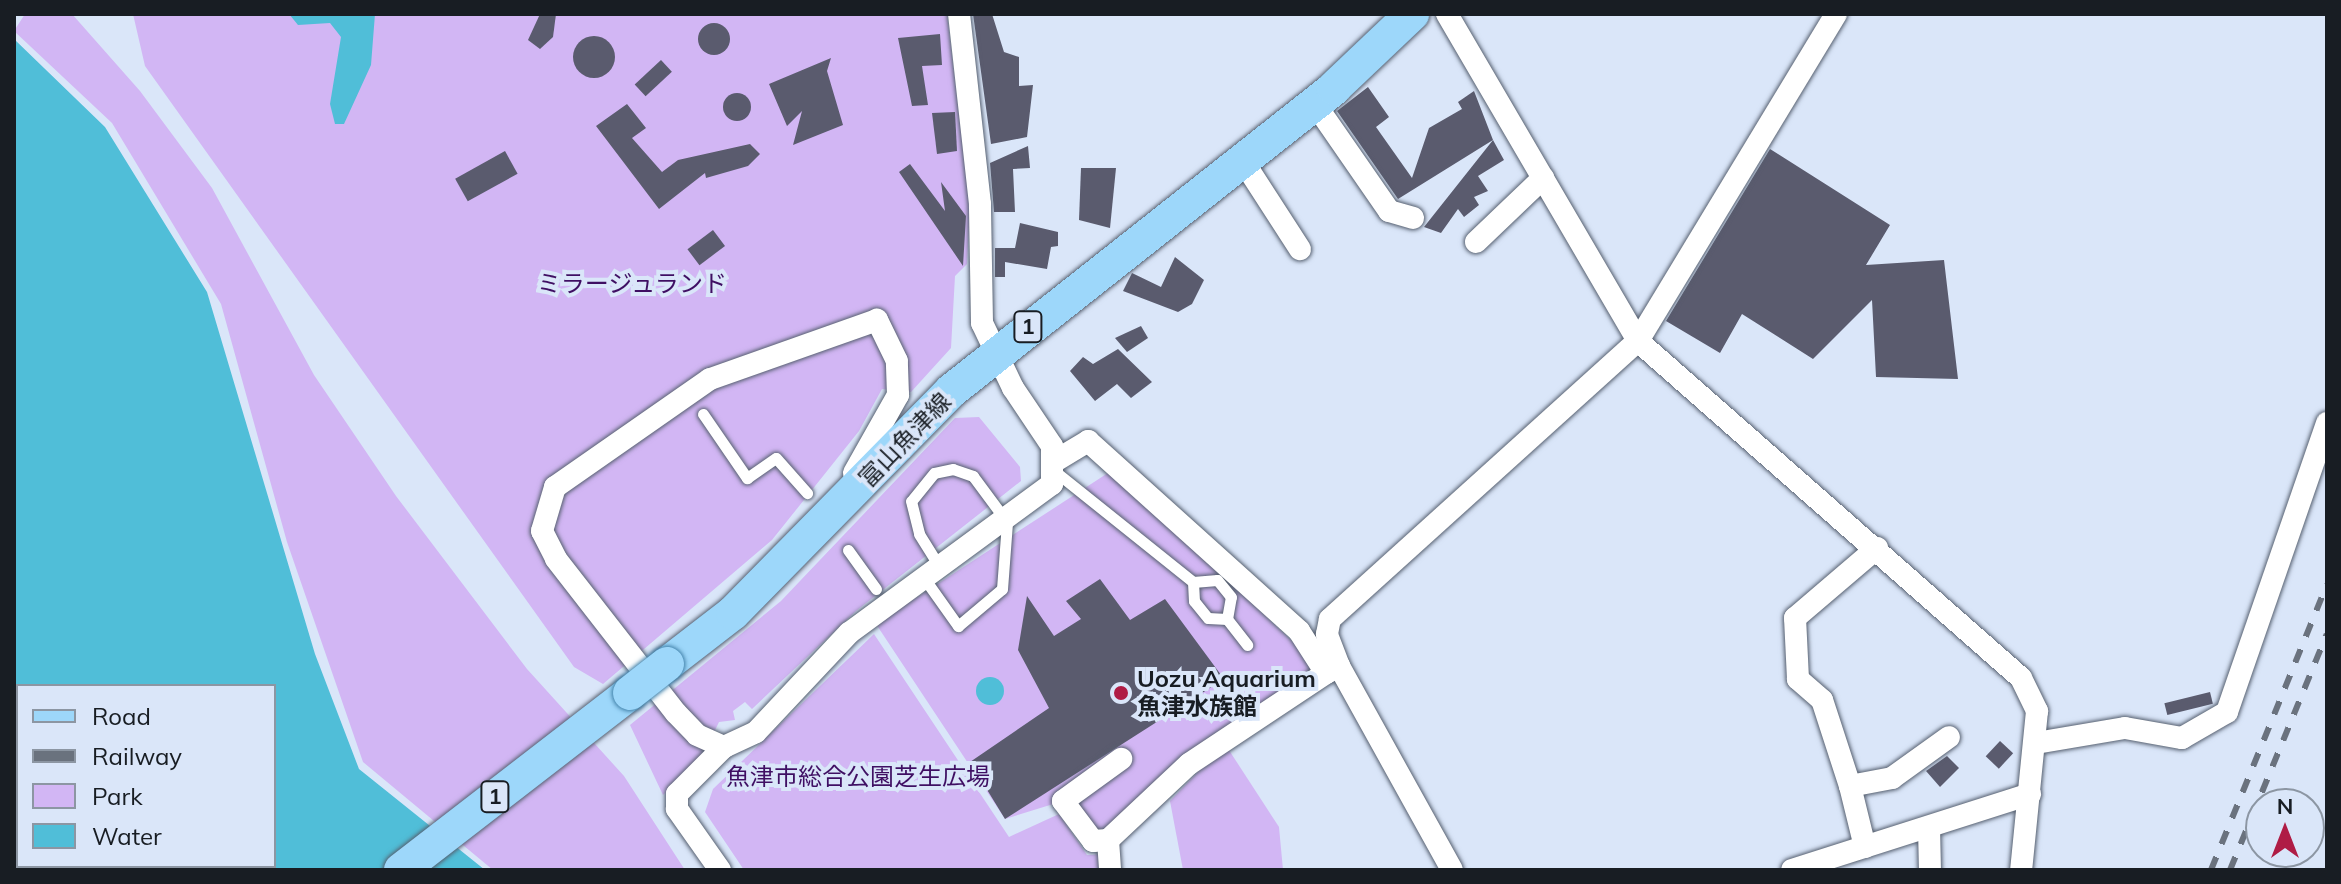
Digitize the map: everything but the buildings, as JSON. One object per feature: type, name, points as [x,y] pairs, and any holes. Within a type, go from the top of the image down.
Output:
[{"type":"main road","name":"富山魚津線","points":[[401,870],[667,664],[808,540],[918,421],[997,354],[1315,104],[1412,14]]},
{"type":"street","points":[[959,14],[980,204],[982,323],[1056,467]]},
{"type":"street","points":[[1447,14],[1638,341],[1877,548],[2021,678],[2037,711],[2021,870]]},
{"type":"street","points":[[1299,631],[1330,619],[1638,341],[1836,14]]},
{"type":"street","points":[[1315,104],[1389,211],[1413,218]]},
{"type":"street","points":[[1243,161],[1300,249]]},
{"type":"street","points":[[1476,242],[1543,178]]},
{"type":"street","points":[[724,747],[697,735],[676,713],[556,559],[542,531],[544,507],[555,487],[710,379],[877,320],[897,361],[898,395],[808,540]]},
{"type":"street","points":[[2036,743],[2125,728],[2182,738],[2227,712],[2327,423]]},
{"type":"street","points":[[720,870],[677,809],[677,794],[724,747],[756,732],[849,633],[1007,522],[1056,467],[1088,441],[1299,631],[1333,669],[1452,870]]},
{"type":"street","points":[[1865,847],[1850,786],[1822,700],[1798,679],[1795,618],[1877,548]]},
{"type":"street","points":[[1330,619],[1327,634],[1333,669]]},
{"type":"street","points":[[1121,759],[1063,801],[1093,841],[1108,840],[1189,764],[1333,669]]},
{"type":"street","points":[[1850,786],[1892,778],[1949,737]]},
{"type":"street","points":[[1792,870],[2030,794]]},
{"type":"street","points":[[1929,827],[1930,870]]},
{"type":"street","points":[[1108,840],[1110,870]]},
{"type":"lane","points":[[703,414],[747,478],[776,458],[807,493]]},
{"type":"lane","points":[[1056,467],[1193,582],[1217,580],[1231,597],[1227,619],[1247,645]]},
{"type":"lane","points":[[934,473],[973,476],[1007,522],[1002,589],[958,626],[932,573],[911,501],[934,473]]},
{"type":"lane","points":[[848,550],[876,589]]},
{"type":"lane","points":[[1193,582],[1194,601],[1208,618],[1227,619]]},
{"type":"green space","points":[[25,14],[72,14],[140,91],[212,188],[314,375],[396,496],[527,669],[624,776],[685,870],[493,870],[363,762],[287,542],[221,304],[112,123],[14,31]]},
{"type":"green space","name":"ミラージュランド","points":[[133,14],[947,14],[970,207],[967,264],[955,276],[951,348],[911,392],[882,389],[859,431],[772,540],[603,684],[574,667],[145,66]]},
{"type":"green space","points":[[979,417],[1020,467],[1021,481],[856,611],[752,709],[745,702],[733,711],[735,720],[719,722],[699,763],[663,795],[630,725],[781,601],[955,418]]},
{"type":"green space","points":[[1111,471],[1326,673],[1108,840],[1063,801],[1005,819],[876,624]]},
{"type":"green space","name":"魚津市総合公園芝生広場","points":[[874,634],[1009,837],[1059,814],[1087,855],[1110,854],[1120,870],[744,870],[705,812],[713,789]]},
{"type":"green space","points":[[1225,744],[1279,827],[1283,870],[1183,870],[1170,801]]},
{"type":"water","points":[[289,14],[375,14],[371,65],[344,124],[335,124],[330,104],[341,37],[330,23],[298,25]]},
{"type":"water","points":[[14,39],[105,127],[207,292],[315,654],[359,769],[485,870],[14,870]]},
{"type":"water","points":[[990,677],[1000,681],[1004,691],[1000,701],[990,705],[980,701],[976,691],[980,681]]},
{"type":"railway","points":[[2211,870],[2327,585]]},
{"type":"railway","points":[[2230,870],[2327,634]]},
{"type":"place","name":"Uozu Aquarium 魚津水族館","points":[[1121,693]]}]
